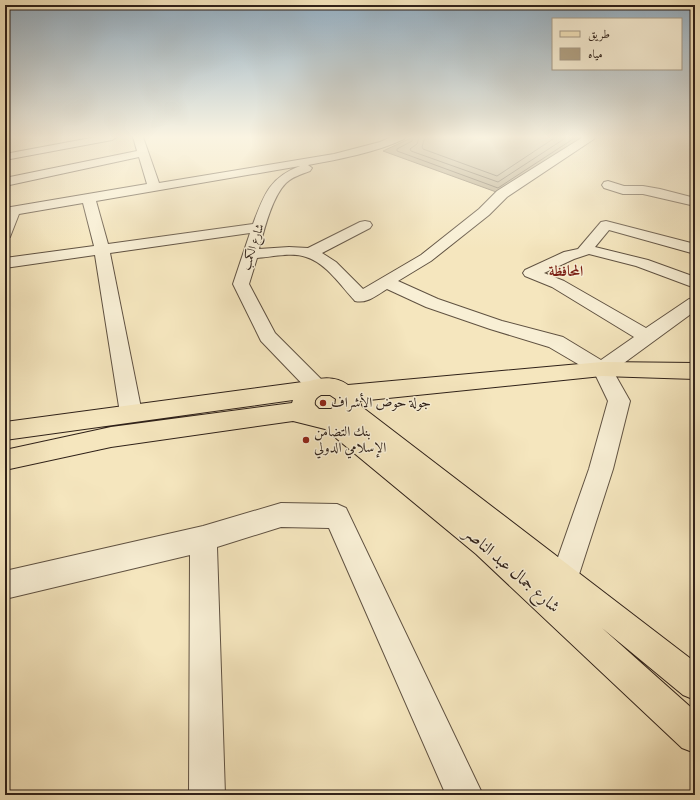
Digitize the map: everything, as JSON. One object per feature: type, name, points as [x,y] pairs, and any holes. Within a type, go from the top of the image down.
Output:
[{"type":"main road","points":[[5,431],[327,386],[334,387],[346,397],[602,369],[695,370]]},
{"type":"main road","points":[[315,388],[308,392],[303,403],[304,408],[316,418],[334,418],[340,415],[344,410],[346,397]]},
{"type":"main road","name":"شارع جمال عبد الناصر","points":[[346,397],[354,413],[695,683]]},
{"type":"main road","name":"شارع جمال عبد الناصر","points":[[5,460],[111,437],[293,412],[331,422],[486,544],[695,735]]},
{"type":"street","points":[[5,182],[39,174]]},
{"type":"street","points":[[150,174],[154,187]]},
{"type":"street","points":[[5,234],[9,211],[230,174]]},
{"type":"street","name":"شارع الكمب","points":[[292,174],[281,181],[272,192],[241,284],[268,337],[315,388]]},
{"type":"street","points":[[251,254],[278,252],[310,253],[324,261],[361,297],[426,258],[484,212],[502,194],[532,174]]},
{"type":"street","points":[[608,185],[623,190],[660,192],[695,202]]},
{"type":"street","points":[[88,197],[102,249],[131,413]]},
{"type":"street","points":[[310,253],[365,225]]},
{"type":"street","points":[[647,337],[558,284],[531,273],[569,255],[583,252],[606,225],[695,249]]},
{"type":"street","points":[[5,263],[259,228]]},
{"type":"street","points":[[586,249],[642,263],[695,283]]},
{"type":"street","points":[[386,282],[432,303],[496,325],[556,342],[602,369],[619,401],[600,469],[564,580]]},
{"type":"street","points":[[602,369],[695,303]]},
{"type":"street","points":[[5,585],[203,539],[281,515],[336,516],[465,795]]},
{"type":"street","points":[[203,539],[207,795]]},
{"type":"water","points":[[447,174],[527,174],[499,193]]},
{"type":"place","name":"جولة حوض الأشراف","points":[[323,403]]},
{"type":"place","name":"بنك التضامن الإسلامي الدولي","points":[[306,440]]},
{"type":"district","name":"المحافظة","points":[[566,271]]}]
